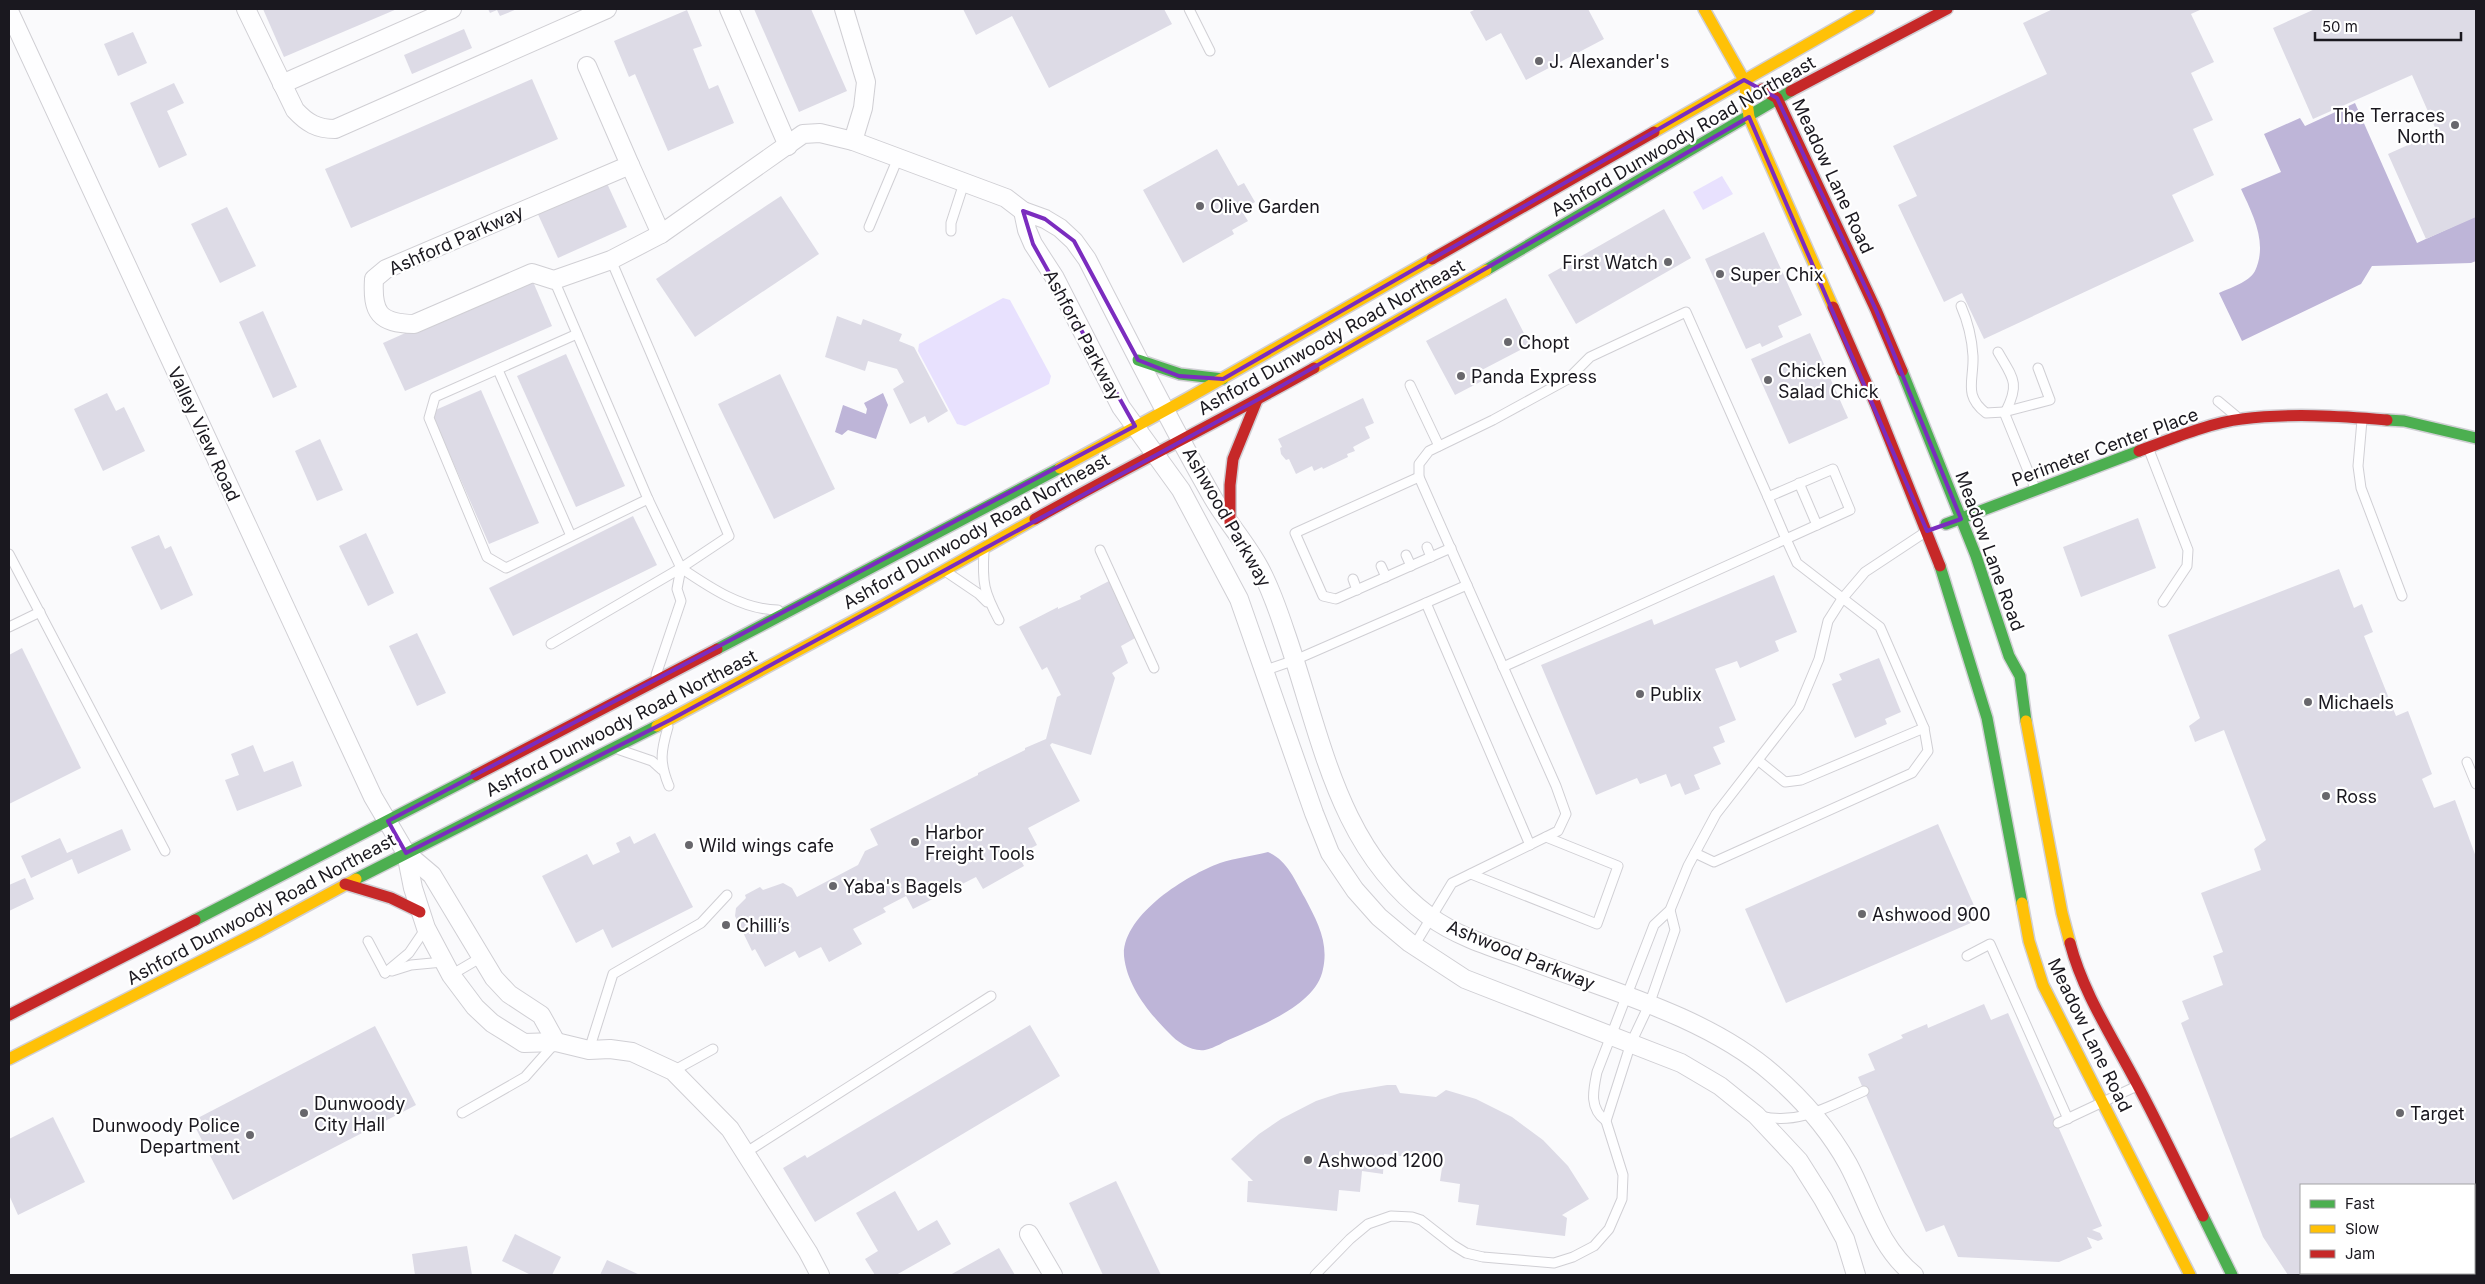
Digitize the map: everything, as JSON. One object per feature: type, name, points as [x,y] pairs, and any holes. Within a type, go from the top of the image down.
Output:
[{"type":"main road","points":[[1704,9],[1744,80]]},
{"type":"main road","name":"Ashford Dunwoody Road Northeast","points":[[9,1015],[388,821],[792,609],[1223,379],[1869,9]]},
{"type":"main road","name":"Ashford Dunwoody Road Northeast","points":[[10,1062],[260,931],[345,884],[670,720],[984,549],[1155,453],[1256,400],[1534,243],[1585,210],[1749,117],[1777,98],[1947,9]]},
{"type":"main road","name":"Meadow Lane Road","points":[[1744,80],[1777,98],[1876,310],[1961,519],[2009,656],[2020,676],[2025,718],[2062,913],[2074,958],[2102,1020],[2138,1085],[2232,1275]]},
{"type":"main road","name":"Meadow Lane Road","points":[[1744,80],[1749,117],[1871,394],[1927,531],[1968,653],[1987,718],[2035,964],[2071,1045],[2104,1103],[2190,1275]]},
{"type":"main road","points":[[1138,360],[1179,376],[1196,379],[1223,379]]},
{"type":"main road","points":[[1230,523],[1230,485],[1233,458],[1256,400]]},
{"type":"main road","name":"Perimeter Center Place","points":[[1927,531],[2176,436],[2240,419],[2327,415],[2404,421],[2458,432],[2476,438]]},
{"type":"main road","points":[[345,884],[391,898],[423,920]]},
{"type":"street","points":[[246,9],[295,110],[306,122],[322,129],[336,129],[607,9]]},
{"type":"street","points":[[282,84],[452,9]]},
{"type":"street","points":[[729,9],[788,146]]},
{"type":"street","points":[[844,9],[866,82],[863,108],[853,142]]},
{"type":"street","name":"Valley View Road","points":[[9,11],[374,798],[406,853]]},
{"type":"street","points":[[587,66],[661,234]]},
{"type":"street","name":"Ashford Parkway","points":[[630,165],[386,269],[374,279],[372,300],[382,316],[388,320],[395,323],[414,324],[532,273],[554,280],[611,260],[661,234],[803,134],[820,132],[853,142],[1006,198],[1023,211],[1046,219],[1060,228],[1074,241],[1087,260],[1165,410]]},
{"type":"street","name":"Ashford Parkway","points":[[1023,211],[1027,230],[1033,244],[1055,278],[1121,407],[1155,453]]},
{"type":"street","name":"Ashwood Parkway","points":[[1165,410],[1215,502],[1260,567],[1296,660],[1331,776],[1352,825],[1369,855],[1408,898],[1431,918],[1463,935],[1649,1005],[1701,1027],[1747,1053],[1774,1074],[1835,1142],[1848,1164],[1886,1246],[1901,1265],[1914,1275]]},
{"type":"street","name":"Ashwood Parkway","points":[[1155,453],[1182,490],[1239,599],[1266,670],[1314,813],[1330,853],[1355,890],[1379,917],[1414,946],[1465,979],[1681,1063],[1720,1086],[1756,1115],[1799,1161],[1823,1199],[1845,1240],[1856,1275]]},
{"type":"street","points":[[406,853],[413,888],[423,920],[447,969],[475,1007],[508,1034],[524,1043],[556,1042],[589,1050],[610,1049],[632,1052],[673,1071],[730,1129],[820,1275]]},
{"type":"street","points":[[406,853],[432,875],[480,958],[494,978],[509,994],[541,1015],[556,1042]]},
{"type":"street","points":[[1029,1234],[1053,1275]]},
{"type":"lane","points":[[1188,9],[1210,51]]},
{"type":"lane","points":[[870,227],[898,158]]},
{"type":"lane","points":[[951,231],[951,223],[964,183]]},
{"type":"lane","points":[[551,644],[681,568],[729,536],[611,260]]},
{"type":"lane","points":[[554,280],[648,499],[681,568],[711,588],[740,601],[769,610],[792,609]]},
{"type":"lane","points":[[1961,306],[1970,334],[1974,358],[1972,393],[1975,404],[1986,413],[2005,411],[2050,400],[2038,368]]},
{"type":"lane","points":[[1414,946],[1452,883],[1558,831],[1566,814],[1419,477],[1419,464],[1429,451],[1493,420],[1568,379],[1590,357],[1686,312],[1797,563],[1880,627],[1924,728],[1928,751],[1912,773],[1714,862],[1695,853]]},
{"type":"lane","points":[[577,334],[435,397],[429,418],[487,557],[506,568],[648,499]]},
{"type":"lane","points":[[1998,352],[2013,382],[2014,394],[2005,411],[2036,491]]},
{"type":"lane","points":[[498,370],[571,536]]},
{"type":"lane","points":[[1410,385],[1439,446]]},
{"type":"lane","points":[[2218,401],[2240,419]]},
{"type":"lane","points":[[2363,418],[2358,466],[2361,488],[2402,596]]},
{"type":"lane","points":[[2458,432],[2476,427]]},
{"type":"lane","points":[[2148,448],[2188,550],[2187,566],[2162,602]]},
{"type":"lane","points":[[1503,667],[1850,510],[1833,469],[1768,497]]},
{"type":"lane","points":[[1419,477],[1402,490],[1382,500],[1328,523],[1295,533],[1323,596],[1336,599],[1451,548]]},
{"type":"lane","points":[[1799,484],[1817,525]]},
{"type":"lane","points":[[1606,1121],[1598,1115],[1593,1096],[1596,1072],[1654,925],[1670,910],[1683,877],[1716,814],[1799,707],[1819,659],[1828,621],[1842,599],[1865,572],[1906,547],[1927,531]]},
{"type":"lane","points":[[1427,547],[1431,557]]},
{"type":"lane","points":[[984,549],[982,579],[992,608],[999,620]]},
{"type":"lane","points":[[1100,550],[1154,668]]},
{"type":"lane","points":[[9,554],[165,851]]},
{"type":"lane","points":[[1406,555],[1411,566]]},
{"type":"lane","points":[[1381,566],[1386,577]]},
{"type":"lane","points":[[653,682],[663,661],[681,601],[677,589],[681,568]]},
{"type":"lane","points":[[943,571],[953,575],[979,594],[992,608]]},
{"type":"lane","points":[[1353,579],[1357,590]]},
{"type":"lane","points":[[1266,670],[1296,660],[1467,585]]},
{"type":"lane","points":[[1426,603],[1530,844]]},
{"type":"lane","points":[[9,627],[40,612]]},
{"type":"lane","points":[[669,786],[662,770],[662,744],[670,720]]},
{"type":"lane","points":[[1759,761],[1786,782],[1801,780],[1924,728]]},
{"type":"lane","points":[[614,748],[652,761],[662,770]]},
{"type":"lane","points":[[2467,762],[2476,784]]},
{"type":"lane","points":[[1471,874],[1597,924],[1618,866],[1546,837]]},
{"type":"lane","points":[[589,1050],[613,974],[701,923],[727,895]]},
{"type":"lane","points":[[1315,1275],[1350,1239],[1368,1224],[1391,1216],[1412,1217],[1421,1220],[1453,1245],[1475,1255],[1554,1263],[1584,1252],[1594,1246],[1609,1229],[1622,1199],[1623,1175],[1606,1121],[1630,1043],[1649,1005],[1675,930],[1670,910]]},
{"type":"lane","points":[[385,974],[409,953],[423,920]]},
{"type":"lane","points":[[368,942],[385,974]]},
{"type":"lane","points":[[1967,956],[1990,944],[2068,1119]]},
{"type":"lane","points":[[385,974],[411,965],[447,969],[480,958]]},
{"type":"lane","points":[[745,1153],[991,996]]},
{"type":"lane","points":[[462,1113],[525,1077],[556,1042]]},
{"type":"lane","points":[[673,1071],[713,1049]]},
{"type":"lane","points":[[2058,1124],[2138,1085]]},
{"type":"lane","points":[[1756,1115],[1770,1119],[1789,1119],[1811,1113],[1864,1091]]},
{"type":"highlighted area","points":[[1744,80],[1777,98],[1876,310],[1961,519],[1927,531],[1749,117],[1257,400],[670,720],[406,853],[388,821],[1135,426],[1033,244],[1023,211],[1045,219],[1074,241],[1138,360],[1179,376],[1223,379]]},
{"type":"shaded area","points":[[2355,103],[2417,243],[2476,216],[2476,261],[2471,263],[2372,266],[2361,284],[2242,341],[2219,293],[2239,284],[2252,275],[2259,261],[2260,250],[2257,229],[2241,189],[2281,172],[2264,134],[2300,118],[2305,126]]},
{"type":"shaded area","points":[[1722,176],[1733,194],[1703,210],[1693,192]]},
{"type":"shaded area","points":[[1003,298],[1010,300],[1051,376],[1049,384],[965,426],[957,424],[918,351],[919,344]]},
{"type":"shaded area","points":[[883,393],[888,405],[876,439],[848,430],[842,435],[835,432],[843,405],[866,414],[867,409],[864,403]]},
{"type":"shaded area","points":[[1268,852],[1280,860],[1290,871],[1318,923],[1324,950],[1323,969],[1319,981],[1300,1003],[1273,1020],[1209,1049],[1190,1048],[1180,1043],[1154,1017],[1134,988],[1129,978],[1124,956],[1126,941],[1134,926],[1145,912],[1175,887],[1220,863]]},
{"type":"building","points":[[263,9],[397,9],[284,57]]},
{"type":"building","points":[[488,9],[517,9],[500,16],[497,10],[490,13]]},
{"type":"building","points":[[754,9],[811,9],[847,91],[799,112]]},
{"type":"building","points":[[963,9],[1164,9],[1172,24],[1049,88],[1012,16],[976,35]]},
{"type":"building","name":"J. Alexander's","points":[[1476,9],[1588,9],[1604,39],[1526,80],[1501,33],[1486,41],[1470,12]]},
{"type":"building","points":[[2053,9],[2202,9],[2191,14],[2214,62],[2191,73],[2213,120],[2193,129],[2214,175],[2172,195],[2194,241],[1984,339],[1962,293],[1944,302],[1898,205],[1917,196],[1893,146],[2047,74],[2023,23]]},
{"type":"building","name":"The Terraces North","points":[[2315,9],[2476,9],[2476,217],[2426,239],[2388,154],[2437,132],[2412,75],[2313,119],[2273,28]]},
{"type":"building","points":[[687,10],[702,46],[693,49],[709,89],[718,85],[734,123],[668,151],[635,74],[629,77],[614,41]]},
{"type":"building","points":[[464,29],[472,48],[412,74],[404,55]]},
{"type":"building","points":[[133,32],[147,63],[118,76],[104,44]]},
{"type":"building","points":[[532,79],[558,139],[351,228],[325,169]]},
{"type":"building","points":[[174,83],[184,103],[167,111],[187,155],[159,168],[130,103]]},
{"type":"building","name":"Olive Garden","points":[[1217,149],[1238,186],[1244,183],[1255,202],[1241,210],[1248,221],[1232,230],[1234,234],[1183,263],[1143,190]]},
{"type":"building","points":[[605,179],[627,227],[558,258],[536,210]]},
{"type":"building","points":[[781,196],[819,254],[695,337],[656,279]]},
{"type":"building","points":[[227,207],[256,266],[220,283],[191,224]]},
{"type":"building","points":[[1664,209],[1691,258],[1576,324],[1548,275]]},
{"type":"building","points":[[1764,232],[1802,315],[1778,326],[1783,337],[1762,347],[1760,343],[1746,349],[1705,259]]},
{"type":"building","points":[[531,277],[552,326],[405,391],[383,343]]},
{"type":"building","points":[[1506,298],[1530,345],[1478,372],[1482,381],[1455,395],[1426,341]]},
{"type":"building","points":[[263,311],[297,387],[273,398],[239,322]]},
{"type":"building","points":[[837,316],[861,325],[863,319],[902,334],[899,341],[914,347],[948,411],[928,423],[925,416],[910,424],[893,389],[904,382],[897,369],[868,361],[865,371],[825,357]]},
{"type":"building","points":[[1810,333],[1848,418],[1789,444],[1751,359]]},
{"type":"building","points":[[566,354],[625,486],[576,507],[517,376]]},
{"type":"building","points":[[780,374],[835,489],[774,519],[718,404]]},
{"type":"building","points":[[481,390],[539,523],[489,544],[431,412]]},
{"type":"building","points":[[107,393],[116,411],[124,407],[145,451],[103,471],[74,409]]},
{"type":"building","points":[[1363,398],[1374,423],[1365,427],[1370,438],[1353,447],[1355,451],[1347,454],[1348,457],[1323,469],[1322,467],[1314,471],[1312,466],[1296,474],[1289,459],[1286,460],[1281,454],[1280,448],[1282,447],[1278,439]]},
{"type":"building","points":[[320,439],[343,490],[317,501],[295,451]]},
{"type":"building","points":[[633,516],[657,565],[513,636],[489,588]]},
{"type":"building","points":[[2138,518],[2156,568],[2081,597],[2063,547]]},
{"type":"building","points":[[366,533],[394,593],[368,606],[339,546]]},
{"type":"building","points":[[159,535],[165,549],[171,546],[193,595],[161,610],[131,547]]},
{"type":"building","points":[[2339,569],[2354,608],[2362,604],[2373,632],[2364,636],[2396,716],[2408,711],[2432,774],[2422,779],[2434,808],[2455,800],[2476,857],[2476,1275],[2288,1275],[2263,1237],[2181,1023],[2189,1019],[2182,1001],[2223,985],[2213,956],[2223,952],[2201,893],[2261,870],[2254,849],[2266,840],[2224,730],[2195,742],[2189,726],[2200,718],[2168,635]]},
{"type":"building","name":"Publix","points":[[1774,575],[1797,632],[1775,641],[1779,651],[1740,668],[1737,661],[1715,669],[1736,720],[1719,727],[1725,742],[1713,747],[1721,764],[1694,775],[1700,789],[1685,795],[1680,783],[1671,787],[1666,774],[1640,784],[1637,778],[1596,795],[1541,665],[1652,619],[1654,625]]},
{"type":"building","points":[[1109,581],[1137,637],[1121,646],[1128,663],[1112,673],[1115,678],[1091,755],[1052,743],[1050,745],[1080,801],[1028,828],[1037,845],[1018,855],[1024,866],[983,889],[976,877],[913,909],[906,896],[883,908],[886,912],[853,929],[862,944],[829,962],[821,947],[799,958],[795,951],[765,967],[755,949],[752,951],[735,916],[736,908],[746,898],[745,895],[760,887],[763,890],[783,883],[792,888],[797,897],[858,865],[865,851],[878,845],[870,829],[978,775],[978,773],[1025,750],[1025,748],[1046,739],[1057,697],[1061,695],[1047,667],[1042,670],[1019,627],[1058,607],[1058,609],[1081,599],[1080,596]]},
{"type":"building","points":[[417,633],[446,693],[417,706],[389,646]]},
{"type":"building","points":[[22,648],[81,768],[9,804],[9,655]]},
{"type":"building","points":[[1879,658],[1901,712],[1885,719],[1887,724],[1855,738],[1832,684],[1842,680],[1839,674]]},
{"type":"building","points":[[253,745],[264,772],[293,761],[302,786],[237,811],[225,780],[239,775],[231,754]]},
{"type":"building","name":"Ashwood 900","points":[[1938,824],[1980,919],[1786,1003],[1745,909]]},
{"type":"building","points":[[122,829],[131,850],[78,874],[72,859],[31,878],[21,856],[60,838],[67,853]]},
{"type":"building","points":[[655,833],[693,907],[612,948],[603,929],[576,943],[542,876],[587,854],[593,865],[620,852],[616,843],[630,836],[634,844]]},
{"type":"building","points":[[25,878],[34,899],[9,911],[9,885]]},
{"type":"building","points":[[1984,1004],[1991,1020],[2008,1013],[2102,1226],[2092,1230],[2100,1233],[2103,1239],[2098,1241],[2087,1237],[2092,1248],[2059,1262],[1958,1257],[1944,1225],[1926,1232],[1858,1077],[1875,1070],[1868,1054],[1903,1038],[1901,1035],[1927,1024],[1928,1028]]},
{"type":"building","points":[[1030,1025],[1060,1076],[815,1222],[783,1168],[805,1155],[807,1158]]},
{"type":"building","name":"Dunwoody City Hall","points":[[375,1026],[416,1105],[233,1200],[192,1121]]},
{"type":"building","name":"Ashwood 1200","points":[[1396,1085],[1400,1093],[1436,1097],[1446,1090],[1476,1099],[1512,1117],[1543,1140],[1568,1166],[1589,1199],[1562,1215],[1567,1218],[1565,1236],[1476,1225],[1479,1205],[1458,1202],[1460,1184],[1440,1181],[1443,1161],[1384,1154],[1383,1174],[1362,1171],[1360,1192],[1339,1190],[1337,1211],[1247,1202],[1248,1181],[1253,1181],[1231,1159],[1259,1134],[1281,1119],[1316,1101],[1340,1093]]},
{"type":"building","points":[[53,1117],[85,1182],[18,1215],[9,1195],[9,1139]]},
{"type":"building","points":[[1116,1181],[1161,1275],[1103,1275],[1069,1203]]},
{"type":"building","points":[[895,1191],[918,1231],[937,1220],[951,1244],[896,1275],[875,1275],[865,1259],[878,1251],[856,1213]]},
{"type":"building","points":[[515,1234],[561,1257],[552,1275],[531,1275],[502,1261]]},
{"type":"building","points":[[467,1246],[472,1275],[415,1275],[412,1254]]},
{"type":"building","points":[[999,1248],[1015,1275],[950,1275]]},
{"type":"building","points":[[607,1260],[640,1275],[600,1275]]},
{"type":"traffic: fast","points":[[1486,270],[1791,91]]},
{"type":"traffic: fast","points":[[1138,360],[1180,374],[1223,379]]},
{"type":"traffic: fast","points":[[1902,371],[1976,556],[2009,656],[2020,676],[2026,721]]},
{"type":"traffic: fast","points":[[2387,420],[2404,421],[2476,438]]},
{"type":"traffic: fast","points":[[1946,524],[2139,451]]},
{"type":"traffic: fast","points":[[717,649],[1060,468]]},
{"type":"traffic: fast","points":[[1940,566],[1987,718],[2022,903]]},
{"type":"traffic: fast","points":[[356,879],[657,726]]},
{"type":"traffic: fast","points":[[195,920],[476,775]]},
{"type":"traffic: fast","points":[[2203,1216],[2232,1275]]},
{"type":"traffic: slow","points":[[1704,9],[1744,80],[1749,117],[1833,307]]},
{"type":"traffic: slow","points":[[1654,132],[1869,9]]},
{"type":"traffic: slow","points":[[1060,468],[1188,398],[1432,259]]},
{"type":"traffic: slow","points":[[1314,368],[1486,270]]},
{"type":"traffic: slow","points":[[657,726],[883,605],[1035,519]]},
{"type":"traffic: slow","points":[[2026,721],[2062,913],[2070,943]]},
{"type":"traffic: slow","points":[[9,1059],[260,931],[356,879]]},
{"type":"traffic: slow","points":[[2022,903],[2029,941],[2043,985],[2190,1275]]},
{"type":"traffic: jam","points":[[1791,91],[1947,9]]},
{"type":"traffic: jam","points":[[1762,89],[1777,98],[1876,310],[1902,371]]},
{"type":"traffic: jam","points":[[1432,259],[1654,132]]},
{"type":"traffic: jam","points":[[1833,307],[1875,403],[1940,566]]},
{"type":"traffic: jam","points":[[1035,519],[1314,368]]},
{"type":"traffic: jam","points":[[1230,523],[1230,485],[1233,459],[1257,400]]},
{"type":"traffic: jam","points":[[2139,451],[2204,428],[2242,419],[2314,416],[2387,420]]},
{"type":"traffic: jam","points":[[476,775],[717,649]]},
{"type":"traffic: jam","points":[[345,884],[391,898],[420,912]]},
{"type":"traffic: jam","points":[[9,1015],[195,920]]},
{"type":"traffic: jam","points":[[2070,943],[2083,980],[2099,1015],[2146,1100],[2203,1216]]},
{"type":"place","name":"J. Alexander's","points":[[1539,61]]},
{"type":"place","name":"The Terraces North","points":[[2455,125]]},
{"type":"place","name":"Olive Garden","points":[[1200,206]]},
{"type":"place","name":"First Watch","points":[[1668,262]]},
{"type":"place","name":"Super Chix","points":[[1720,274]]},
{"type":"place","name":"Chopt","points":[[1508,342]]},
{"type":"place","name":"Panda Express","points":[[1461,376]]},
{"type":"place","name":"Chicken Salad Chick","points":[[1768,380]]},
{"type":"place","name":"Publix","points":[[1640,694]]},
{"type":"place","name":"Michaels","points":[[2308,702]]},
{"type":"place","name":"Ross","points":[[2326,796]]},
{"type":"place","name":"Harbor Freight Tools","points":[[915,842]]},
{"type":"place","name":"Wild wings cafe","points":[[689,845]]},
{"type":"place","name":"Yaba's Bagels","points":[[833,886]]},
{"type":"place","name":"Ashwood 900","points":[[1862,914]]},
{"type":"place","name":"Chilli’s","points":[[726,925]]},
{"type":"place","name":"Dunwoody City Hall","points":[[304,1113]]},
{"type":"place","name":"Target","points":[[2400,1113]]},
{"type":"place","name":"Dunwoody Police Department","points":[[250,1135]]},
{"type":"place","name":"Ashwood 1200","points":[[1308,1160]]}]
